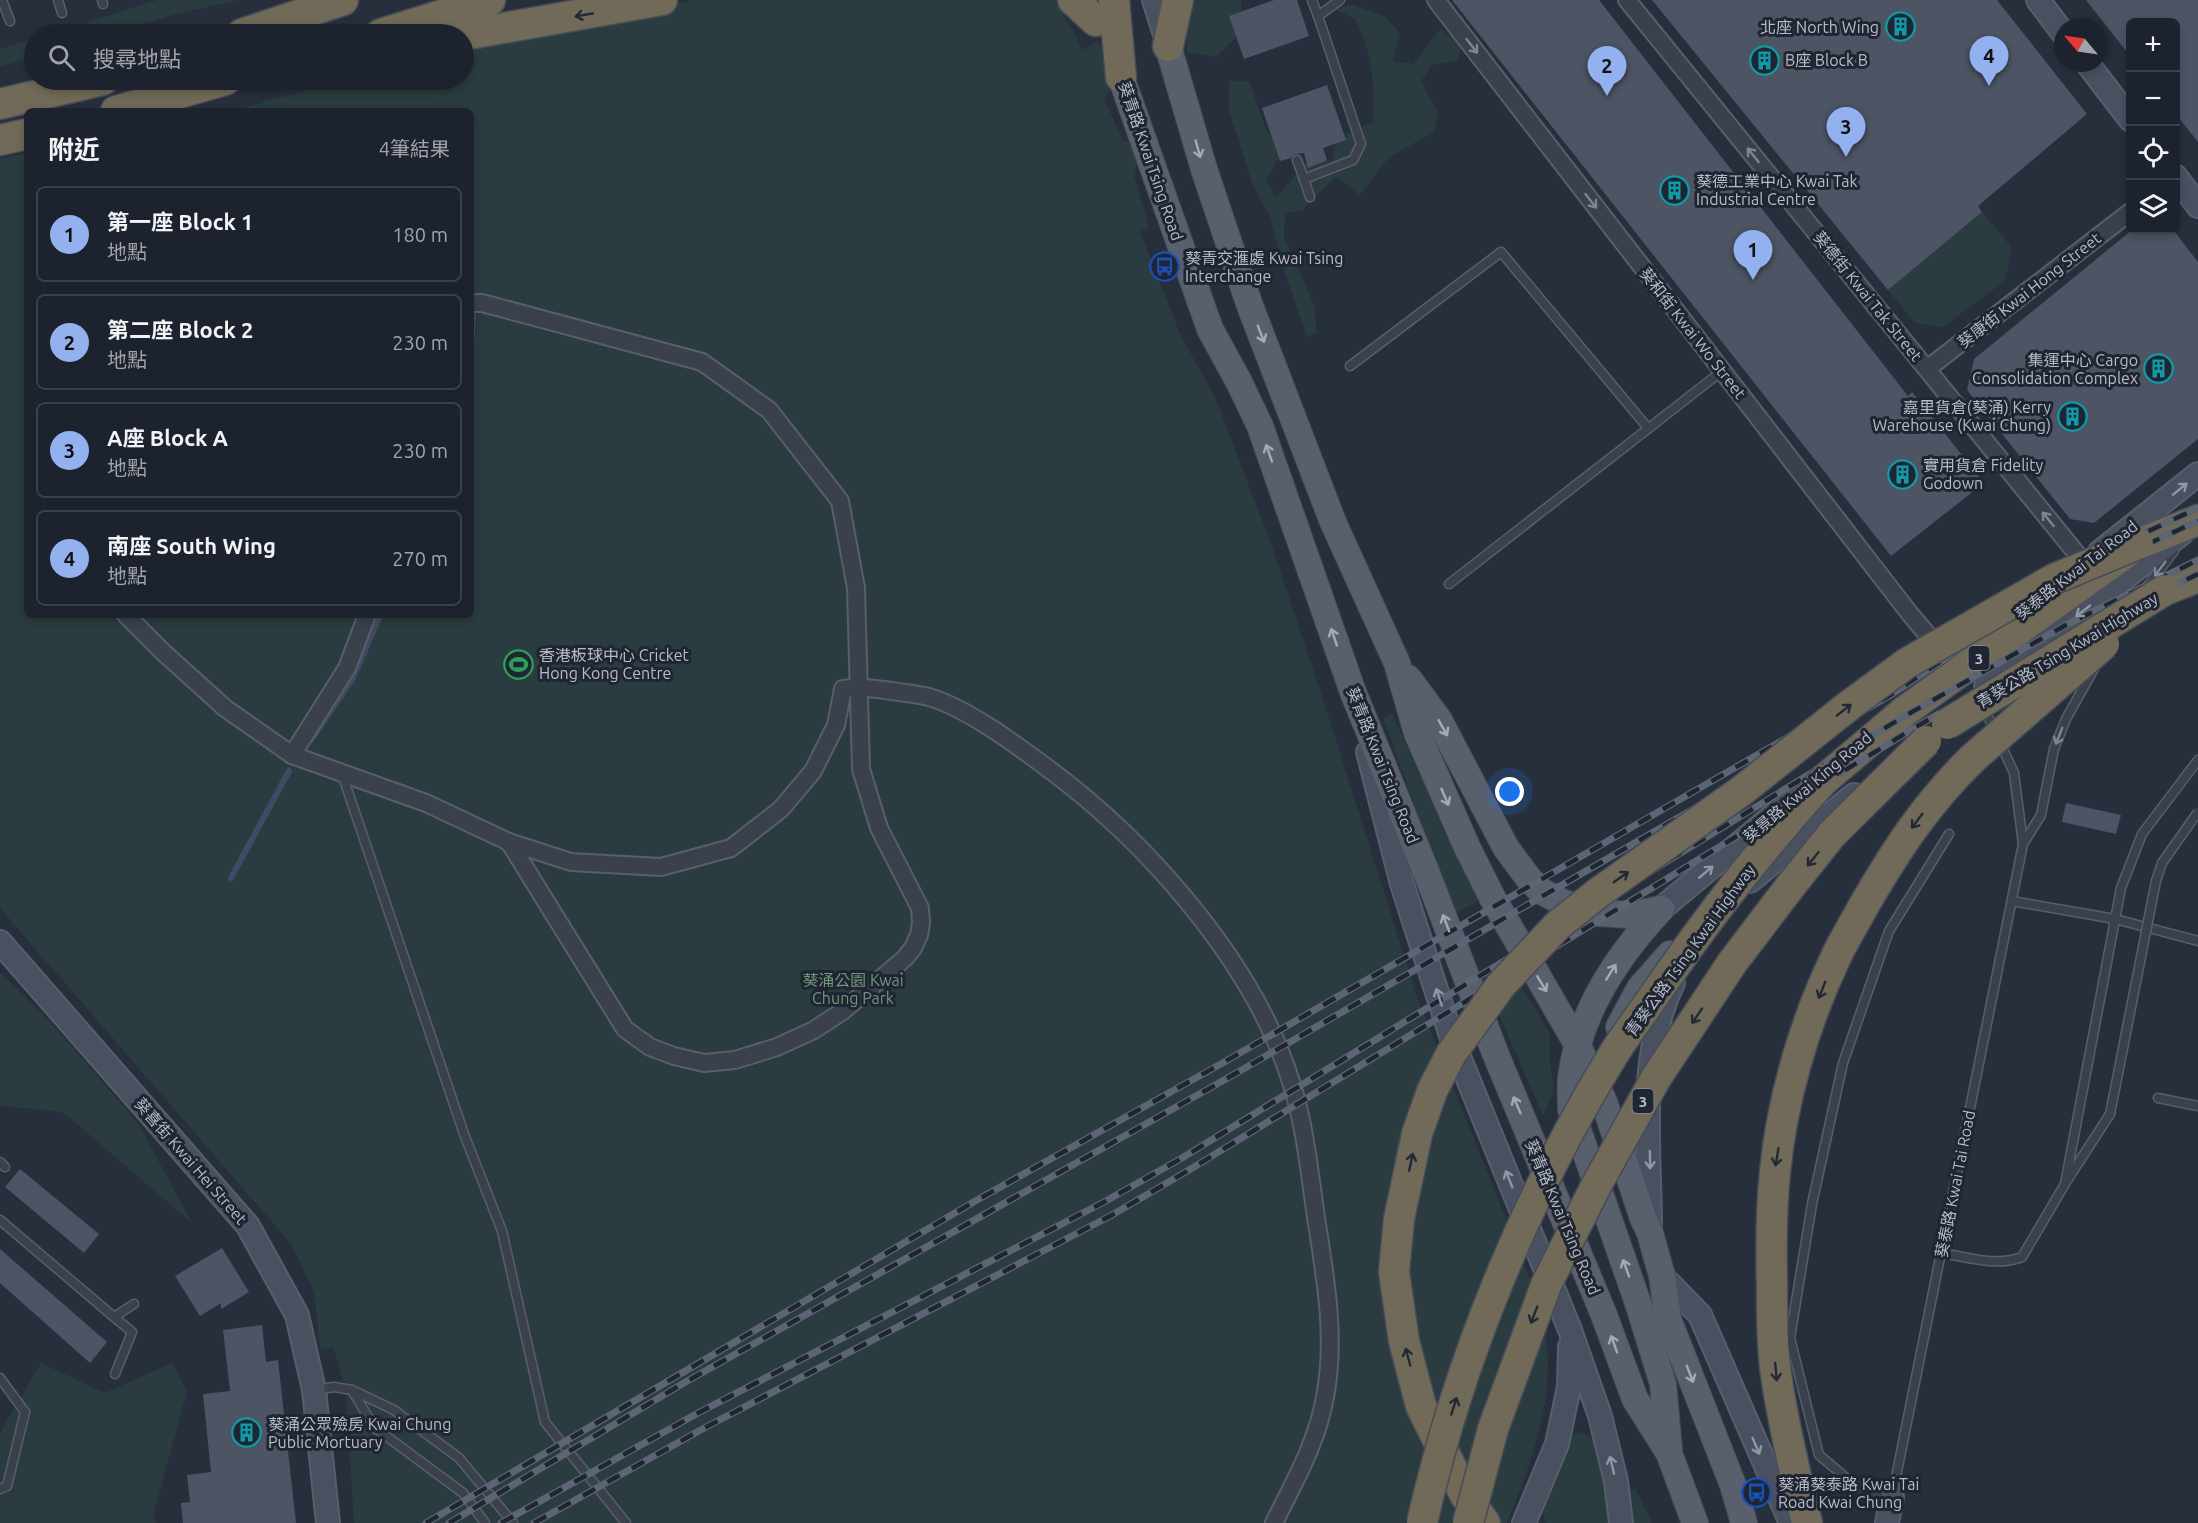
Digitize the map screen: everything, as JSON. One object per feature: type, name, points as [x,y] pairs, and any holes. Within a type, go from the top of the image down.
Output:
[{"type":"highway","points":[[272,24],[343,0]]},
{"type":"highway","points":[[413,24],[490,0]]},
{"type":"highway","points":[[474,33],[662,0]]},
{"type":"highway","points":[[1073,0],[1101,7],[1121,77]]},
{"type":"highway","points":[[1168,46],[1178,0]]},
{"type":"highway","points":[[0,104],[60,90]]},
{"type":"highway","points":[[127,108],[190,90]]},
{"type":"highway","points":[[0,140],[24,135]]},
{"type":"highway","name":"青葵公路 Tsing Kwai Highway","points":[[1422,1523],[1454,1406],[1504,1266],[1556,1157],[1614,1054],[1697,933],[1801,804],[1825,778],[1905,711],[2138,544],[2197,522]]},
{"type":"highway","points":[[1485,1523],[1465,1495],[1421,1406],[1404,1341],[1394,1272],[1399,1219],[1417,1134],[1432,1091],[1451,1054],[1501,985],[1558,925],[1598,893],[1740,792],[1882,680],[1907,663],[2054,579],[2138,544]]},
{"type":"highway","name":"青葵公路 Tsing Kwai Highway","points":[[1468,1523],[1493,1429],[1546,1285],[1597,1184],[1656,1078],[1732,963],[1832,834],[1926,741],[1947,724],[2165,590],[2198,578]]},
{"type":"highway","points":[[1808,1523],[1792,1463],[1777,1379],[1773,1325],[1771,1229],[1775,1170],[1787,1099],[1809,1022],[1835,958],[1884,871],[1915,822],[1954,776],[1973,758],[2165,590]]},
{"type":"main road","points":[[1154,0],[1204,170],[1250,306],[1333,522],[1397,663],[1417,733],[1467,847],[1511,931],[1577,1044],[1604,1101],[1650,1233],[1662,1276],[1668,1319],[1733,1485],[1744,1523]]},
{"type":"main road","points":[[2037,0],[2054,22]]},
{"type":"main road","points":[[2094,72],[2126,114]]},
{"type":"main road","name":"葵青路 Kwai Tsing Road","points":[[1121,77],[1210,329],[1260,426],[1353,692],[1429,879],[1496,1055],[1604,1315],[1635,1399],[1669,1453],[1695,1523]]},
{"type":"main road","points":[[2177,180],[2198,206]]},
{"type":"main road","name":"葵泰路 Kwai Tai Road","points":[[1953,665],[2198,474]]},
{"type":"main road","points":[[1604,1101],[1610,1053],[1622,1019],[1640,988],[1662,961],[1729,898],[1977,693],[2197,522]]},
{"type":"main road","points":[[1397,663],[1439,720],[1506,848],[1541,891],[1564,903],[1598,913],[1632,915],[1661,909]]},
{"type":"main road","name":"葵景路 Kwai King Road","points":[[1661,909],[1953,665]]},
{"type":"main road","points":[[1353,692],[1402,884],[1453,1042],[1570,1330],[1600,1416],[1616,1481],[1621,1523]]},
{"type":"main road","points":[[1650,1233],[1649,1102],[1659,1021],[1668,992],[1695,940],[1729,898]]},
{"type":"main road","points":[[1661,909],[1613,969],[1591,1008],[1577,1044],[1570,1080],[1571,1110],[1639,1306],[1663,1384],[1669,1453]]},
{"type":"main road","name":"葵喜街 Kwai Hei Street","points":[[0,942],[248,1226],[297,1315],[314,1390],[328,1523]]},
{"type":"main road","points":[[1662,1276],[1700,1315],[1791,1523]]},
{"type":"main road","points":[[1524,1523],[1557,1444],[1569,1387],[1570,1330]]},
{"type":"main road","name":"葵泰路 Kwai Tai Road","points":[[1887,1523],[1892,1497]]},
{"type":"street","name":"葵和街 Kwai Wo Street","points":[[1436,0],[1910,614],[1953,665]]},
{"type":"street","name":"葵德街 Kwai Tak Street","points":[[1628,0],[2085,564]]},
{"type":"street","name":"葵康街 Kwai Hong Street","points":[[1927,369],[2126,215]]},
{"type":"street","points":[[474,303],[482,303],[702,362],[769,410],[840,501],[856,588],[861,769],[882,835],[918,902],[921,929],[917,942],[905,958],[855,1003],[832,1019],[795,1039],[747,1057],[704,1063],[674,1056],[650,1047],[637,1040],[618,1019],[509,842]]},
{"type":"street","points":[[129,618],[225,708],[292,755],[426,803],[509,842],[572,862],[661,867],[731,848],[781,809],[813,771],[836,725],[843,689],[859,686],[923,696],[939,701],[1000,734],[1066,781],[1136,844],[1186,900],[1232,963],[1270,1027],[1285,1062],[1302,1121],[1326,1278],[1330,1344],[1329,1376],[1320,1421],[1306,1458],[1274,1523]]},
{"type":"street","points":[[292,755],[347,668],[366,618]]},
{"type":"lane","points":[[2,0],[10,21]]},
{"type":"lane","points":[[58,0],[62,13]]},
{"type":"lane","points":[[1304,179],[1353,160],[1361,144],[1312,0]]},
{"type":"lane","points":[[1318,16],[1340,0]]},
{"type":"lane","points":[[1297,160],[1310,197]]},
{"type":"lane","points":[[1350,366],[1501,252],[1648,429]]},
{"type":"lane","points":[[1449,584],[1722,371]]},
{"type":"lane","points":[[2118,630],[2157,573],[2197,522]]},
{"type":"lane","name":"葵泰路 Kwai Tai Road","points":[[2023,844],[2041,815],[2054,748],[2066,719],[2112,640]]},
{"type":"lane","name":"葵泰路 Kwai Tai Road","points":[[1892,1497],[2023,844],[2014,773],[1977,693]]},
{"type":"lane","points":[[2065,1184],[2121,888],[2142,834],[2198,760]]},
{"type":"lane","points":[[341,772],[464,1134],[502,1231],[545,1422],[626,1523]]},
{"type":"lane","points":[[1941,1253],[1997,1262],[2009,1262],[2022,1257],[2110,1114],[2156,880],[2162,863],[2198,812]]},
{"type":"lane","points":[[1892,1497],[1864,1492],[1819,1455],[1790,1338],[1812,1204],[1844,1063],[1889,932],[1949,834]]},
{"type":"lane","points":[[2012,901],[2115,919],[2198,941]]},
{"type":"lane","points":[[2158,1098],[2198,1106]]},
{"type":"lane","points":[[0,1220],[132,1332],[115,1374]]},
{"type":"lane","points":[[114,1317],[134,1305]]},
{"type":"lane","points":[[0,1378],[25,1412],[7,1486],[0,1489]]},
{"type":"lane","points":[[314,1390],[334,1387],[352,1390],[394,1410],[459,1458],[513,1523]]},
{"type":"lane","points":[[352,1390],[374,1427],[463,1492],[485,1523]]},
{"type":"green space","points":[[157,0],[239,0],[141,24],[82,24]]},
{"type":"green space","name":"葵涌公園 Kwai Chung Park","points":[[693,0],[1054,0],[1073,30],[1082,50],[1097,41],[1122,77],[1104,98],[1123,141],[1143,141],[1134,175],[1149,227],[1140,232],[1181,336],[1215,397],[1273,549],[1418,1000],[1539,1301],[1545,1330],[1548,1370],[1543,1415],[1531,1459],[1507,1523],[354,1523],[346,1394],[334,1348],[320,1349],[314,1292],[292,1245],[0,908],[0,159],[24,154],[24,618],[474,618],[474,108],[243,108],[307,90],[474,90],[474,48]]},
{"type":"green space","points":[[1190,0],[1242,0],[1237,36],[1216,57],[1187,52],[1187,19]]},
{"type":"green space","points":[[1353,5],[1384,16],[1400,33],[1393,61],[1413,64],[1440,29],[1462,44],[1457,61],[1432,65],[1421,81],[1438,113],[1434,132],[1389,157],[1360,195],[1336,177],[1302,210],[1285,213],[1284,237],[1314,305],[1317,333],[1307,337],[1283,267],[1270,217],[1253,185],[1229,111],[1229,81],[1249,81],[1266,129],[1281,154],[1266,180],[1276,198],[1308,160],[1332,161],[1336,139],[1374,122],[1371,70],[1362,34],[1356,20],[1333,8]]},
{"type":"green space","points":[[24,42],[24,60],[0,66],[0,49]]},
{"type":"green space","points":[[1982,212],[2012,248],[2005,281],[1943,327],[1915,323],[1888,290]]},
{"type":"green space","points":[[1392,714],[1478,901],[1454,914],[1383,718]]},
{"type":"green space","points":[[0,972],[54,1026],[138,1123],[192,1223],[63,1112],[0,1104]]},
{"type":"green space","points":[[1515,976],[1550,1033],[1550,1063],[1554,1091],[1543,1116],[1495,1005]]},
{"type":"green space","points":[[41,1363],[105,1393],[172,1363],[187,1391],[153,1516],[156,1523],[0,1523],[0,1433]]},
{"type":"green space","points":[[1580,1432],[1598,1442],[1604,1457],[1605,1497],[1635,1489],[1652,1523],[1546,1523],[1537,1490],[1548,1444]]},
{"type":"building","points":[[1274,0],[1297,0],[1309,36],[1244,59],[1229,16]]},
{"type":"building","name":"葵德工業中心 Kwai Tak Industrial Centre","points":[[1452,0],[1599,0],[1908,396],[1912,392],[1984,483],[1891,556]]},
{"type":"building","points":[[1652,0],[1997,0],[2087,114],[1978,206],[1982,212],[1888,290]]},
{"type":"building","points":[[2086,0],[2198,0],[2198,142],[2180,119],[2180,18],[2126,18],[2126,51],[2108,28],[2108,18],[2100,18]]},
{"type":"building","points":[[1327,85],[1346,140],[1323,148],[1327,160],[1308,168],[1304,153],[1295,154],[1291,158],[1280,161],[1262,108]]},
{"type":"building","points":[[2127,234],[2176,234],[2198,262],[2198,439],[2094,523],[2070,519],[1967,390],[1974,359]]},
{"type":"building","points":[[2066,803],[2121,815],[2116,834],[2062,822]]},
{"type":"building","points":[[20,1169],[99,1234],[84,1253],[5,1187]]},
{"type":"building","points":[[222,1248],[249,1292],[221,1309],[221,1303],[200,1316],[175,1276]]},
{"type":"building","points":[[0,1249],[107,1342],[90,1363],[0,1283]]},
{"type":"building","name":"葵涌公眾殮房 Kwai Chung Public Mortuary","points":[[262,1325],[266,1362],[278,1360],[296,1523],[183,1523],[181,1503],[190,1502],[187,1475],[211,1472],[203,1394],[230,1391],[223,1330]]},
{"type":"waterway","points":[[311,740],[353,678],[379,618]]},
{"type":"waterway","points":[[231,878],[289,771]]},
{"type":"railway","points":[[426,1523],[977,1200],[1219,1065],[1882,683],[2080,563],[2198,508]]},
{"type":"railway","points":[[449,1523],[682,1384],[1226,1079],[1889,696],[1989,629],[2087,572],[2198,521]]},
{"type":"railway","points":[[501,1523],[698,1413],[1104,1202],[1182,1158],[1903,717],[2066,625],[2198,560]]},
{"type":"railway","points":[[534,1523],[706,1427],[1112,1215],[1911,730],[2073,635],[2198,574]]},
{"type":"place","name":"北座 North Wing","points":[[1900,27]]},
{"type":"place","name":"B座 Block B","points":[[1764,60]]},
{"type":"place","name":"南座 South Wing","points":[[1989,86]]},
{"type":"place","name":"第二座 Block 2","points":[[1607,96]]},
{"type":"place","name":"A座 Block A","points":[[1846,157]]},
{"type":"place","name":"葵德工業中心 Kwai Tak Industrial Centre","points":[[1675,190]]},
{"type":"place","name":"葵青交滙處 Kwai Tsing Interchange","points":[[1164,267]]},
{"type":"place","name":"第一座 Block 1","points":[[1753,280]]},
{"type":"place","name":"集運中心 Cargo Consolidation Complex","points":[[2159,369]]},
{"type":"place","name":"嘉里貨倉(葵涌) Kerry Warehouse (Kwai Chung)","points":[[2072,416]]},
{"type":"place","name":"實用貨倉 Fidelity Godown","points":[[1902,474]]},
{"type":"place","name":"香港板球中心 Cricket Hong Kong Centre","points":[[518,664]]},
{"type":"place","name":"葵涌公眾殮房 Kwai Chung Public Mortuary","points":[[247,1433]]},
{"type":"place","name":"葵涌葵泰路 Kwai Tai Road Kwai Chung","points":[[1757,1493]]}]
